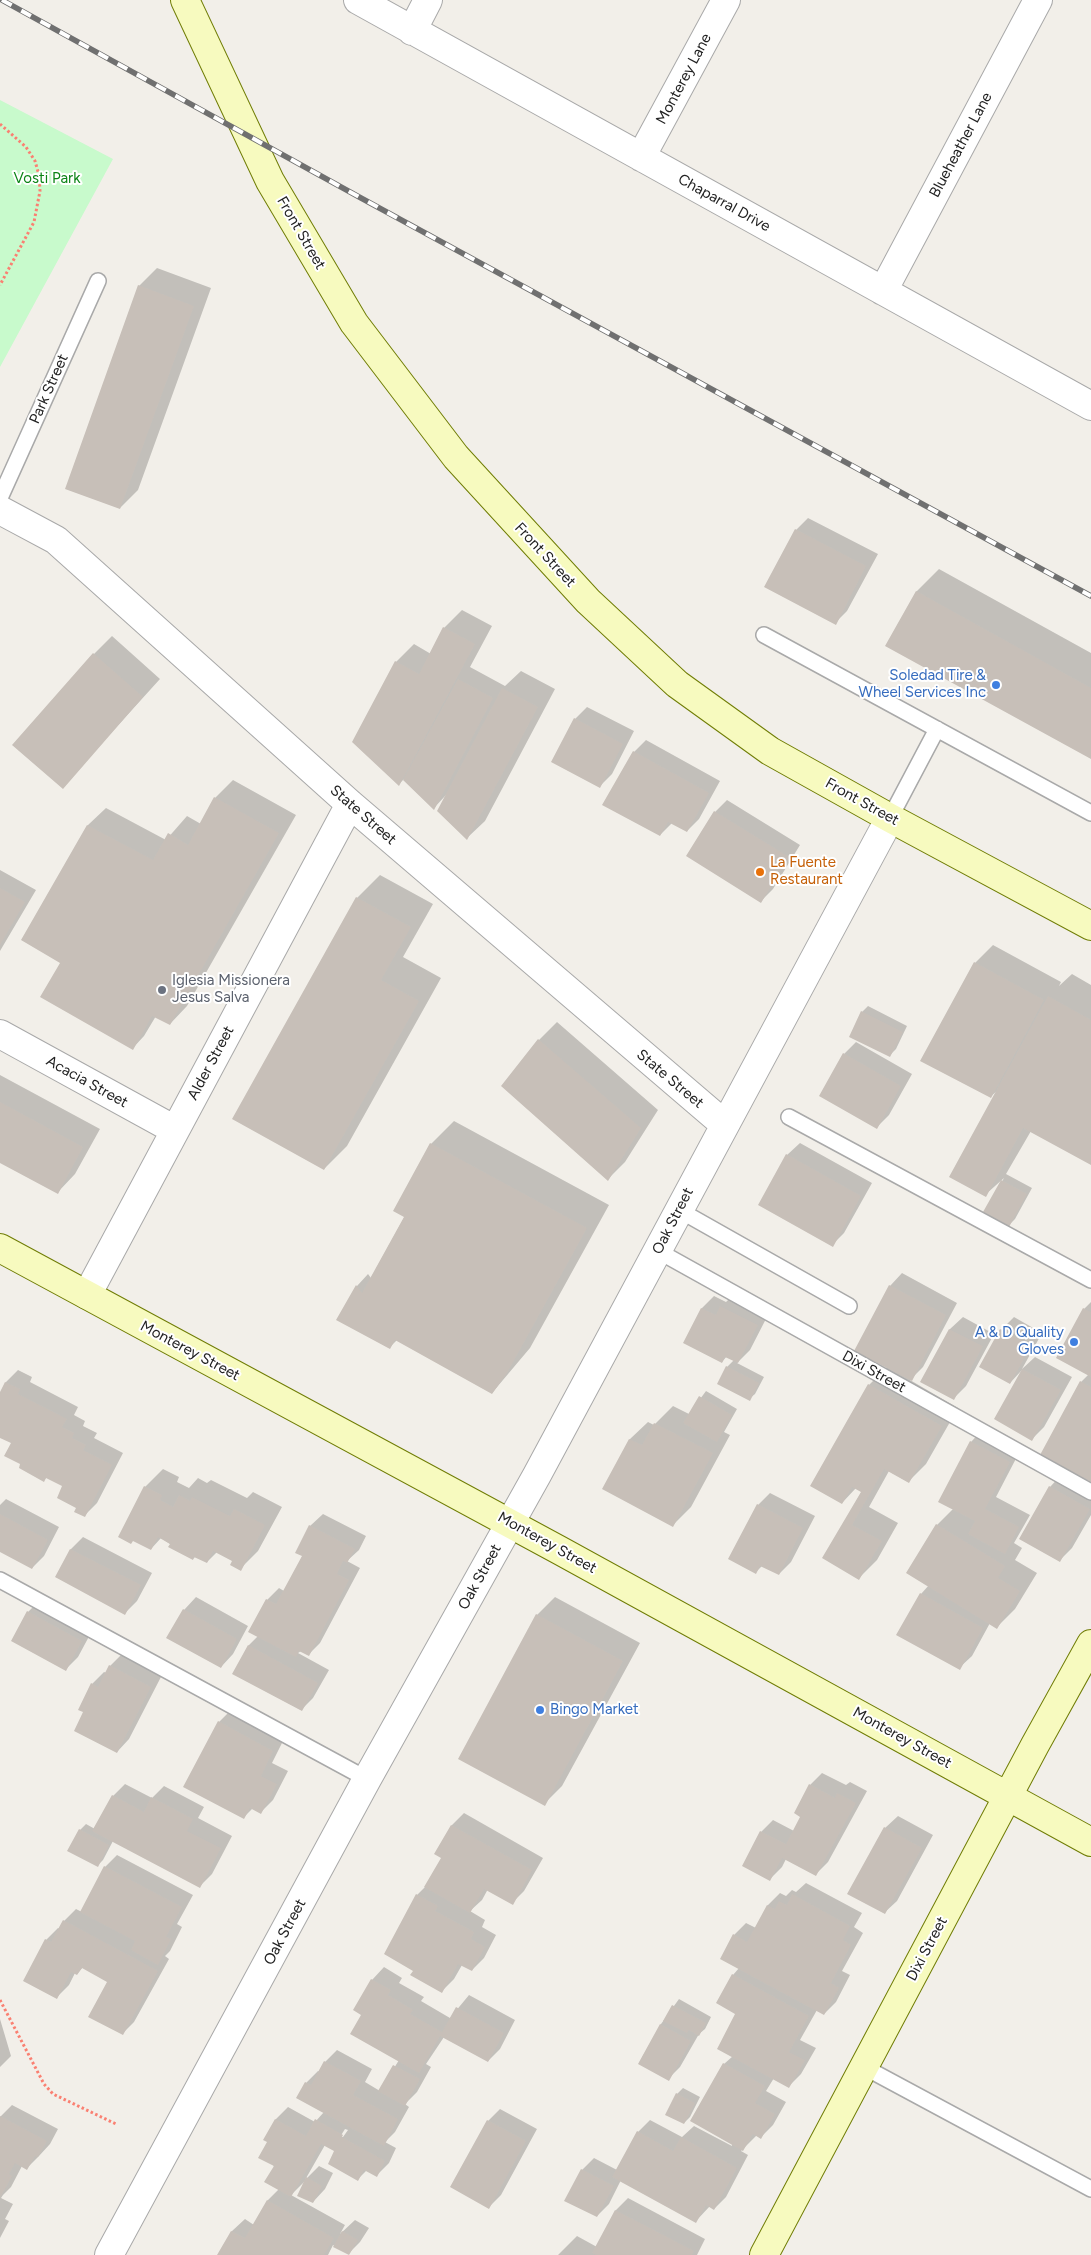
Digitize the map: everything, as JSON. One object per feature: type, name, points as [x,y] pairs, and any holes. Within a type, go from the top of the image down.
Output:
[{"type":"street","name":"Front Street","points":[[185,0],[270,181],[349,315],[456,457],[588,601],[677,684],[770,751],[1091,926]]},
{"type":"street","name":"Chaparral Drive","points":[[358,0],[1091,406]]},
{"type":"street","points":[[412,31],[428,0]]},
{"type":"street","name":"Monterey Lane","points":[[642,157],[726,0]]},
{"type":"street","name":"Blueheather Lane","points":[[883,291],[1038,0]]},
{"type":"street","name":"State Street","points":[[0,510],[56,540],[350,804],[724,1124]]},
{"type":"street","name":"Alder Street","points":[[87,1295],[350,804]]},
{"type":"street","name":"Oak Street","points":[[110,2255],[367,1779],[510,1524],[890,818]]},
{"type":"street","name":"Acacia Street","points":[[0,1034],[175,1130]]},
{"type":"street","name":"Monterey Street","points":[[0,1248],[1091,1842]]},
{"type":"street","name":"Dixi Street","points":[[764,2255],[1007,1796],[1091,1644]]},
{"type":"lane","name":"Park Street","points":[[0,498],[98,281]]},
{"type":"lane","points":[[764,635],[1091,813]]},
{"type":"lane","points":[[890,818],[937,729]]},
{"type":"lane","points":[[789,1117],[1091,1280]]},
{"type":"lane","points":[[679,1210],[849,1306]]},
{"type":"lane","name":"Dixi Street","points":[[658,1251],[1091,1492]]},
{"type":"lane","points":[[0,1580],[367,1779]]},
{"type":"lane","points":[[864,2067],[1091,2189]]},
{"type":"path","points":[[0,124],[26,147],[35,161],[39,175],[40,192],[34,222],[0,285]]},
{"type":"path","points":[[0,2000],[44,2084],[53,2094],[116,2124]]},
{"type":"green space","name":"Vosti Park","points":[[0,100],[113,159],[0,367]]},
{"type":"building","points":[[138,285],[194,306],[120,509],[65,489]]},
{"type":"building","points":[[795,529],[866,566],[836,625],[764,587]]},
{"type":"building","points":[[916,591],[1091,688],[1091,759],[885,646]]},
{"type":"building","points":[[443,627],[475,644],[399,786],[352,742],[395,661],[419,674]]},
{"type":"building","points":[[93,653],[143,697],[63,789],[12,745]]},
{"type":"building","points":[[458,679],[493,698],[434,810],[403,780]]},
{"type":"building","points":[[502,688],[538,707],[467,840],[437,811]]},
{"type":"building","points":[[574,718],[623,744],[600,788],[551,762]]},
{"type":"building","points":[[633,751],[709,793],[687,832],[668,822],[660,836],[602,805]]},
{"type":"building","points":[[214,797],[279,833],[170,1025],[152,1016],[133,1050],[40,997],[60,963],[21,940],[87,825],[153,860],[168,833],[188,845]]},
{"type":"building","points":[[714,811],[789,857],[761,903],[686,856]]},
{"type":"building","points":[[0,888],[25,902],[0,945]]},
{"type":"building","points":[[356,897],[411,927],[381,980],[419,1001],[324,1170],[232,1119]]},
{"type":"building","points":[[974,962],[1044,1000],[991,1098],[920,1061]]},
{"type":"building","points":[[1048,996],[1091,1020],[1091,1165],[1023,1128],[986,1197],[949,1177]]},
{"type":"building","points":[[861,1011],[903,1032],[890,1057],[849,1037]]},
{"type":"building","points":[[538,1039],[641,1128],[608,1181],[501,1086]]},
{"type":"building","points":[[843,1053],[901,1086],[877,1129],[819,1096]]},
{"type":"building","points":[[0,1102],[83,1147],[58,1194],[0,1163]]},
{"type":"building","points":[[430,1143],[587,1228],[507,1373],[492,1394],[395,1340],[390,1349],[336,1320],[356,1285],[362,1293],[404,1217],[393,1211]]},
{"type":"building","points":[[786,1154],[861,1196],[833,1247],[758,1205]]},
{"type":"building","points":[[1001,1180],[1027,1194],[1009,1227],[983,1212]]},
{"type":"building","points":[[889,1285],[946,1315],[912,1381],[854,1351]]},
{"type":"building","points":[[720,1306],[758,1325],[738,1363],[725,1357],[722,1363],[683,1343],[701,1308],[716,1315]]},
{"type":"building","points":[[1083,1308],[1091,1312],[1091,1377],[1056,1358]]},
{"type":"building","points":[[949,1329],[983,1346],[954,1400],[920,1382]]},
{"type":"building","points":[[1000,1329],[1031,1346],[1010,1384],[979,1367]]},
{"type":"building","points":[[726,1366],[759,1383],[750,1401],[717,1384]]},
{"type":"building","points":[[1022,1369],[1061,1390],[1032,1441],[994,1419]]},
{"type":"building","points":[[1080,1381],[1091,1387],[1091,1482],[1040,1455]]},
{"type":"building","points":[[5,1382],[20,1389],[18,1394],[67,1419],[62,1427],[74,1433],[72,1438],[86,1445],[83,1450],[112,1465],[85,1517],[74,1512],[76,1508],[57,1498],[62,1486],[46,1478],[44,1482],[19,1468],[20,1464],[4,1456],[11,1443],[0,1438],[0,1392]]},
{"type":"building","points":[[868,1384],[942,1426],[909,1483],[884,1469],[852,1525],[882,1541],[859,1580],[822,1558],[861,1492],[852,1487],[842,1504],[810,1486]]},
{"type":"building","points":[[699,1396],[732,1415],[717,1442],[683,1423]]},
{"type":"building","points":[[654,1423],[713,1453],[673,1527],[602,1489],[629,1439],[642,1445]]},
{"type":"building","points":[[970,1441],[1010,1462],[985,1509],[1019,1527],[1005,1554],[968,1534],[975,1521],[938,1502]]},
{"type":"building","points":[[144,1486],[162,1495],[160,1500],[173,1507],[179,1495],[190,1501],[192,1497],[230,1516],[234,1509],[265,1525],[241,1571],[230,1565],[232,1561],[213,1551],[207,1563],[194,1557],[193,1560],[168,1547],[170,1544],[158,1537],[151,1550],[133,1541],[131,1544],[118,1537]]},
{"type":"building","points":[[1049,1486],[1090,1509],[1060,1562],[1019,1539]]},
{"type":"building","points":[[757,1504],[803,1528],[779,1575],[760,1566],[756,1574],[728,1559]]},
{"type":"building","points":[[0,1514],[48,1540],[32,1569],[0,1552]]},
{"type":"building","points":[[936,1524],[1005,1566],[998,1578],[1020,1591],[997,1629],[906,1573]]},
{"type":"building","points":[[309,1525],[355,1549],[347,1563],[343,1561],[337,1574],[349,1580],[309,1656],[299,1651],[296,1657],[248,1632],[266,1599],[276,1604],[302,1556],[295,1553]]},
{"type":"building","points":[[70,1549],[141,1585],[125,1615],[55,1577]]},
{"type":"building","points":[[920,1593],[983,1628],[960,1670],[896,1635]]},
{"type":"building","points":[[183,1609],[237,1639],[221,1668],[166,1638]]},
{"type":"building","points":[[27,1611],[82,1641],[66,1671],[11,1641]]},
{"type":"building","name":"Bingo Market","points":[[536,1614],[623,1661],[545,1806],[458,1759]]},
{"type":"building","points":[[248,1645],[318,1683],[302,1711],[232,1674]]},
{"type":"building","points":[[109,1665],[151,1687],[117,1753],[74,1731],[83,1712],[78,1710],[91,1683],[98,1687]]},
{"type":"building","points":[[218,1721],[273,1751],[261,1776],[277,1784],[261,1814],[250,1808],[244,1819],[183,1787]]},
{"type":"building","points":[[809,1784],[835,1798],[837,1793],[856,1803],[816,1876],[782,1858],[770,1881],[742,1866],[760,1831],[786,1844],[800,1817],[794,1813]]},
{"type":"building","points":[[112,1795],[144,1812],[151,1797],[193,1819],[187,1831],[221,1848],[200,1888],[92,1831]]},
{"type":"building","points":[[451,1825],[532,1870],[513,1905],[484,1889],[470,1913],[424,1887],[441,1858],[434,1854]]},
{"type":"building","points":[[884,1827],[922,1848],[885,1914],[847,1894]]},
{"type":"building","points":[[79,1829],[109,1845],[98,1867],[67,1851]]},
{"type":"building","points":[[104,1866],[182,1907],[166,1937],[171,1939],[158,1965],[131,1950],[135,1941],[80,1912]]},
{"type":"building","points":[[416,1894],[438,1906],[435,1911],[474,1932],[471,1939],[485,1947],[472,1971],[458,1964],[442,1993],[410,1975],[413,1971],[384,1954]]},
{"type":"building","points":[[792,1894],[850,1926],[843,1940],[851,1945],[831,1983],[839,1988],[824,2015],[720,1959],[733,1934],[747,1942],[767,1905],[775,1909],[779,1901],[787,1905]]},
{"type":"building","points":[[63,1920],[158,1971],[123,2035],[88,2017],[107,1982],[82,1968],[77,1975],[71,1972],[57,1999],[23,1981],[45,1939],[51,1942]]},
{"type":"building","points":[[732,1974],[809,2016],[789,2052],[805,2060],[789,2088],[717,2049],[735,2014],[716,2003]]},
{"type":"building","points":[[371,1979],[391,1990],[388,1995],[413,2010],[410,2014],[442,2032],[456,2007],[504,2033],[488,2062],[440,2036],[419,2073],[350,2034],[361,2015],[353,2010]]},
{"type":"building","points":[[672,2005],[706,2023],[699,2036],[689,2030],[687,2033],[663,2021]]},
{"type":"building","points":[[660,2024],[691,2041],[669,2081],[638,2064]]},
{"type":"building","points":[[324,2061],[361,2081],[353,2095],[398,2119],[384,2146],[296,2098],[305,2082],[311,2085]]},
{"type":"building","points":[[723,2063],[765,2086],[755,2103],[775,2114],[761,2139],[753,2134],[743,2151],[690,2121]]},
{"type":"building","points":[[393,2065],[420,2079],[405,2106],[378,2091]]},
{"type":"building","points":[[676,2093],[695,2103],[684,2124],[665,2115]]},
{"type":"building","points":[[0,2116],[47,2141],[38,2157],[35,2156],[27,2170],[15,2163],[9,2174],[12,2176],[0,2198]]},
{"type":"building","points":[[275,2119],[306,2136],[315,2119],[343,2135],[342,2137],[385,2161],[377,2177],[364,2170],[358,2181],[328,2164],[334,2151],[321,2144],[291,2197],[264,2182],[274,2166],[258,2158],[267,2142],[263,2140]]},
{"type":"building","points":[[487,2120],[526,2141],[489,2209],[450,2187]]},
{"type":"building","points":[[637,2131],[673,2151],[681,2137],[737,2168],[714,2210],[706,2205],[696,2223],[612,2177]]},
{"type":"building","points":[[581,2169],[614,2186],[597,2217],[564,2201]]},
{"type":"building","points":[[306,2177],[322,2186],[313,2203],[297,2196]]},
{"type":"building","points":[[267,2200],[334,2238],[324,2255],[217,2255],[231,2231],[245,2238]]},
{"type":"building","points":[[615,2210],[694,2251],[692,2255],[596,2255],[592,2253]]},
{"type":"building","points":[[342,2231],[358,2240],[349,2255],[333,2247]]},
{"type":"railway","points":[[2,0],[1091,596]]},
{"type":"place","name":"Soledad Tire & Wheel Services Inc","points":[[996,685]]},
{"type":"place","name":"La Fuente Restaurant","points":[[760,872]]},
{"type":"place","name":"Iglesia Missionera Jesus Salva","points":[[162,990]]},
{"type":"place","name":"A & D Quality Gloves","points":[[1074,1342]]},
{"type":"place","name":"Bingo Market","points":[[540,1710]]}]
